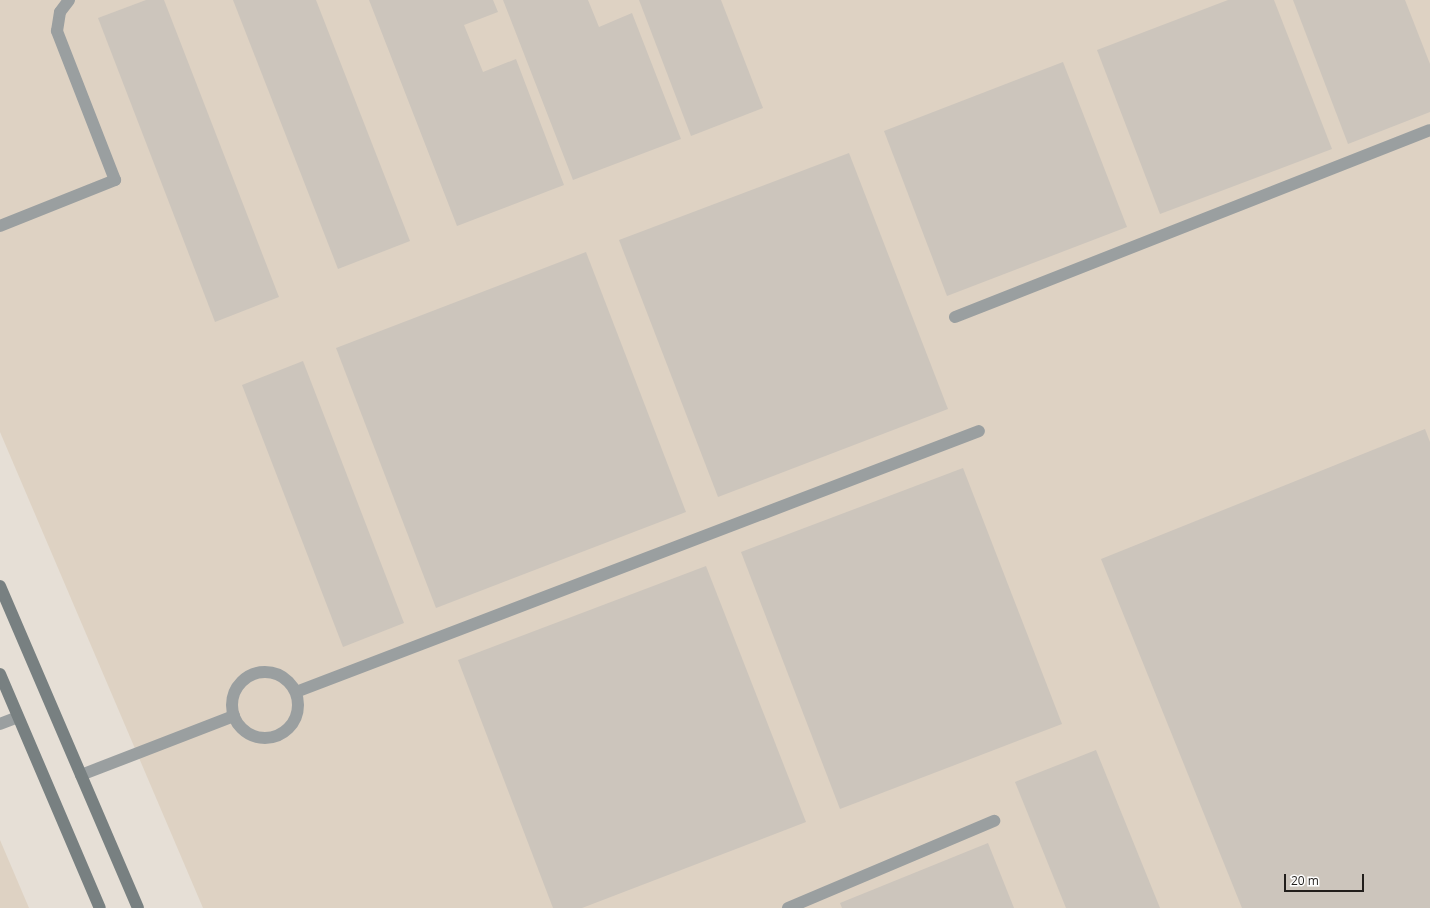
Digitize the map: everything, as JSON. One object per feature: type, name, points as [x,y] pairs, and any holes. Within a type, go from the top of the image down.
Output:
[{"type":"street","points":[[0,586],[138,908]]},
{"type":"street","points":[[0,674],[100,908]]},
{"type":"lane","points":[[0,226],[115,180],[57,31],[60,12],[69,0]]},
{"type":"lane","points":[[956,317],[1430,130]]},
{"type":"lane","points":[[296,692],[979,431]]},
{"type":"lane","points":[[271,672],[282,676],[296,692],[296,717],[280,734],[269,737],[253,735],[239,725],[234,716],[234,693],[249,676],[271,672]]},
{"type":"lane","points":[[81,775],[234,716]]},
{"type":"lane","points":[[0,724],[18,717]]},
{"type":"lane","points":[[788,908],[994,821]]},
{"type":"shaded area","points":[[0,0],[1430,0],[1430,908],[203,908],[0,432]]},
{"type":"shaded area","points":[[0,840],[29,908],[0,908]]},
{"type":"building","points":[[146,0],[164,0],[279,297],[215,322],[98,18]]},
{"type":"building","points":[[233,0],[316,0],[410,241],[338,269]]},
{"type":"building","points":[[369,0],[493,0],[498,12],[464,25],[483,72],[516,59],[564,185],[457,226]]},
{"type":"building","points":[[503,0],[588,0],[599,27],[632,13],[681,139],[573,180]]},
{"type":"building","points":[[639,0],[721,0],[763,108],[691,136]]},
{"type":"building","points":[[1228,0],[1274,0],[1332,149],[1160,214],[1097,50]]},
{"type":"building","points":[[1293,0],[1405,0],[1430,64],[1430,112],[1348,144]]},
{"type":"building","points":[[1063,62],[1127,227],[947,296],[884,131]]},
{"type":"building","points":[[849,153],[948,409],[718,497],[619,240]]},
{"type":"building","points":[[586,252],[686,512],[436,608],[336,348]]},
{"type":"building","points":[[303,361],[404,623],[343,647],[242,385]]},
{"type":"building","points":[[1425,429],[1430,442],[1430,908],[1242,908],[1101,559]]},
{"type":"building","points":[[963,468],[1062,724],[840,809],[741,552]]},
{"type":"building","points":[[706,566],[806,822],[582,908],[553,908],[458,660]]},
{"type":"building","points":[[1096,750],[1160,908],[1066,908],[1015,782]]},
{"type":"building","points":[[988,843],[1014,908],[842,908],[840,903]]}]
